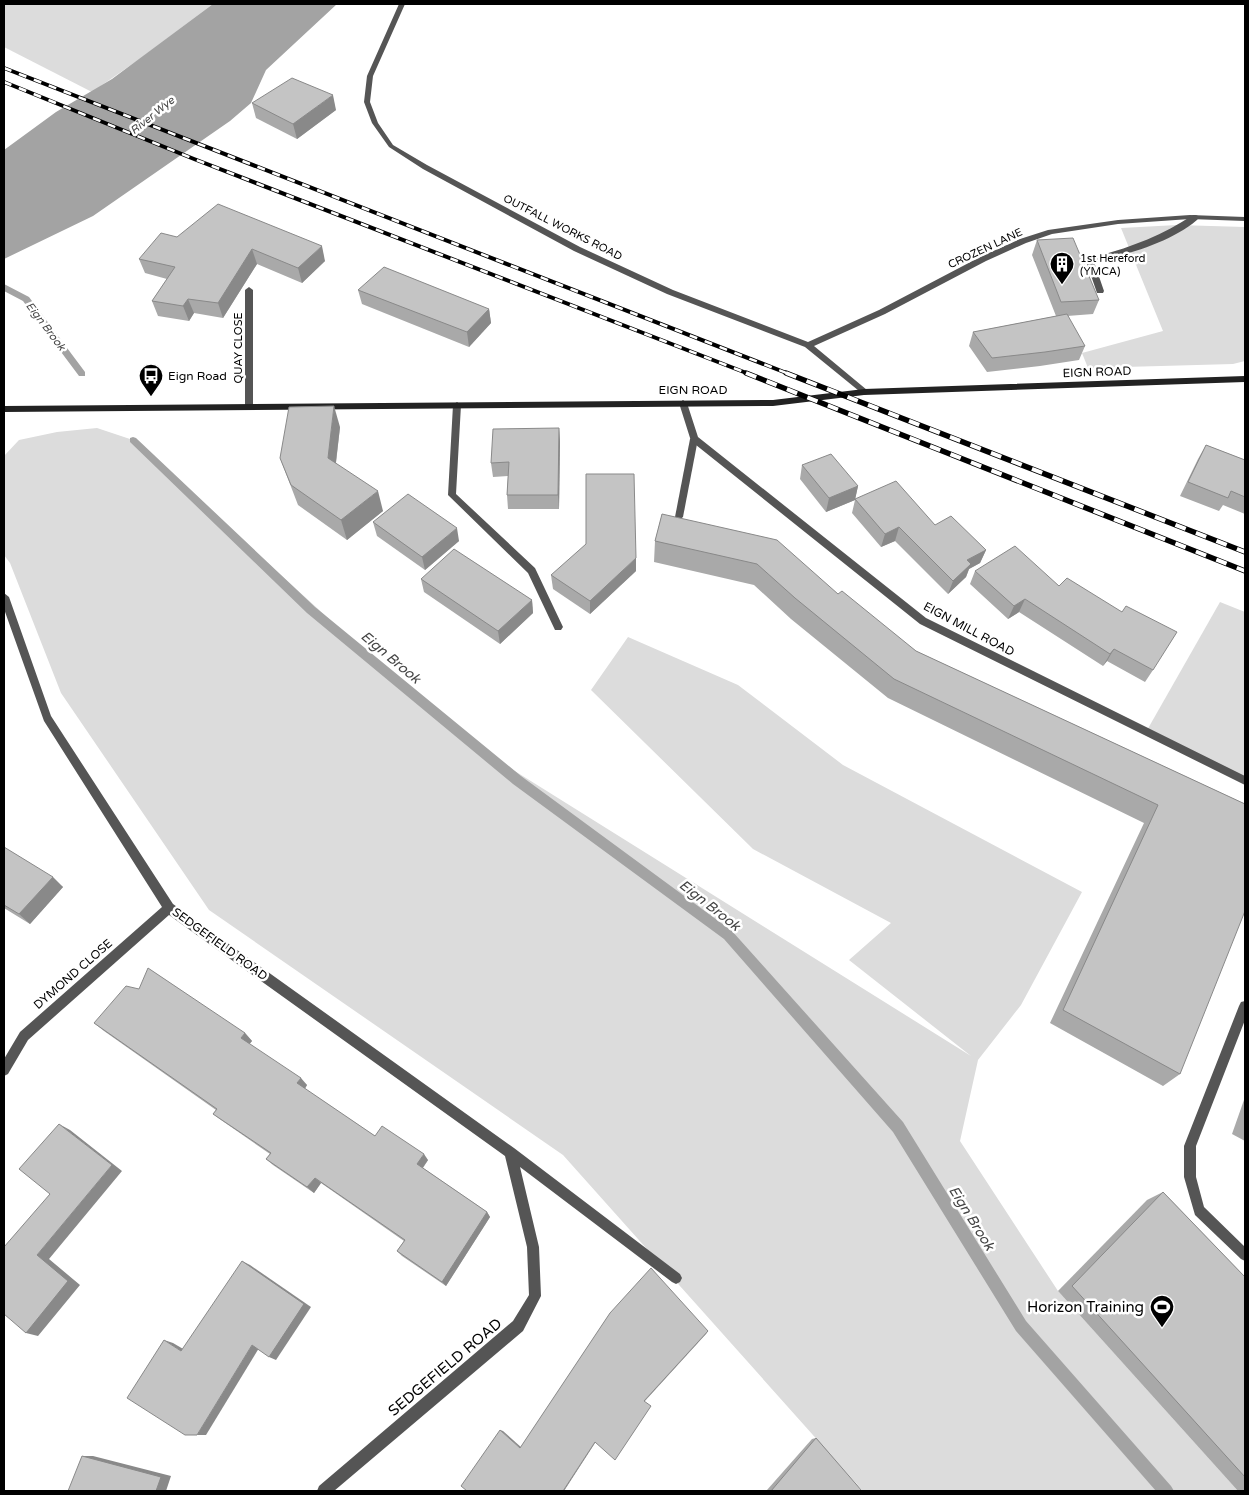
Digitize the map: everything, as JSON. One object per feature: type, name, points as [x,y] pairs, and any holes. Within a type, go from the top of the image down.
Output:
[{"type":"main road","name":"EIGN ROAD","points":[[4,409],[773,402],[864,392],[1245,380]]},
{"type":"street","name":"OUTFALL WORKS ROAD","points":[[402,4],[370,76],[367,102],[375,123],[391,146],[425,167],[577,249],[670,292],[808,345],[864,392]]},
{"type":"street","name":"CROZEN LANE","points":[[808,345],[882,312],[983,259],[1023,241],[1051,232],[1118,222],[1196,217],[1245,219]]},
{"type":"street","points":[[1100,291],[1090,261],[1128,252],[1177,231],[1196,217]]},
{"type":"street","name":"QUAY CLOSE","points":[[249,290],[249,407]]},
{"type":"street","points":[[679,517],[694,439],[683,403]]},
{"type":"street","points":[[457,404],[452,495],[532,572],[558,627]]},
{"type":"street","name":"EIGN MILL ROAD","points":[[694,439],[923,621],[1245,781]]},
{"type":"street","name":"SEDGEFIELD ROAD","points":[[4,597],[47,718],[169,908],[510,1152],[676,1278]]},
{"type":"street","name":"DYMOND CLOSE","points":[[4,1070],[24,1036],[169,908]]},
{"type":"street","points":[[1244,1011],[1190,1146],[1190,1177],[1199,1211],[1245,1256]]},
{"type":"street","name":"SEDGEFIELD ROAD","points":[[324,1491],[518,1326],[534,1296],[533,1247],[510,1152]]},
{"type":"shaded area","points":[[4,4],[213,4],[92,92],[4,47]]},
{"type":"shaded area","points":[[1177,225],[1245,227],[1245,361],[1233,364],[1088,368],[1082,353],[1163,331],[1121,228]]},
{"type":"shaded area","points":[[97,428],[133,440],[454,733],[971,1056],[849,960],[891,923],[753,849],[591,690],[628,637],[738,685],[843,765],[1082,892],[1021,1005],[978,1060],[960,1141],[1058,1291],[1238,1491],[863,1491],[563,1155],[209,910],[61,693],[10,563],[4,555],[4,456],[19,440],[57,432]]},
{"type":"shaded area","points":[[1220,602],[1245,612],[1245,781],[1146,732]]},
{"type":"water","name":"River Wye","points":[[213,4],[337,4],[266,70],[251,103],[230,121],[93,216],[4,259],[4,150],[56,112],[112,79]]},
{"type":"building","points":[[292,78],[333,95],[293,124],[252,103]]},
{"type":"building","points":[[218,204],[322,246],[298,268],[252,249],[218,303],[188,299],[183,306],[152,301],[175,267],[139,259],[161,233],[177,237]]},
{"type":"building","points":[[1073,238],[1099,300],[1061,302],[1037,240]]},
{"type":"building","points":[[384,267],[489,309],[467,332],[358,290]]},
{"type":"building","points":[[1067,314],[1085,346],[992,358],[973,332]]},
{"type":"building","points":[[334,406],[328,458],[378,491],[341,520],[291,485],[280,458],[289,407]]},
{"type":"building","points":[[559,428],[558,495],[507,495],[509,462],[491,463],[493,429]]},
{"type":"building","points":[[1206,445],[1245,460],[1245,497],[1231,491],[1228,498],[1188,482]]},
{"type":"building","points":[[831,454],[858,486],[829,498],[802,465]]},
{"type":"building","points":[[586,474],[634,474],[636,558],[590,601],[551,575],[586,544]]},
{"type":"building","points":[[896,481],[935,525],[951,516],[986,550],[967,560],[971,564],[953,581],[899,527],[885,534],[855,499]]},
{"type":"building","points":[[408,494],[457,528],[422,557],[373,522]]},
{"type":"building","points":[[662,514],[777,540],[838,594],[842,591],[916,651],[1245,804],[1245,911],[1180,1074],[1063,1010],[1158,805],[894,679],[795,598],[757,564],[655,541]]},
{"type":"building","points":[[1015,546],[1059,586],[1067,578],[1122,612],[1126,606],[1177,632],[1153,670],[1114,649],[1110,654],[1025,599],[1014,606],[975,571]]},
{"type":"building","points":[[454,549],[532,600],[498,631],[421,579]]},
{"type":"building","points":[[4,847],[53,877],[19,914],[4,905]]},
{"type":"building","points":[[148,968],[245,1033],[241,1038],[301,1078],[297,1083],[375,1136],[382,1126],[424,1154],[417,1164],[487,1212],[442,1282],[397,1251],[405,1240],[315,1178],[307,1187],[266,1159],[271,1153],[213,1114],[217,1109],[94,1023],[126,986],[139,989]]},
{"type":"building","points":[[59,1124],[112,1165],[37,1255],[68,1281],[26,1333],[4,1314],[4,1247],[50,1194],[19,1169]]},
{"type":"building","points":[[1163,1192],[1245,1277],[1245,1477],[1072,1286]]},
{"type":"building","points":[[242,1261],[304,1304],[269,1357],[252,1345],[197,1435],[185,1435],[127,1398],[164,1340],[181,1351]]},
{"type":"building","points":[[651,1268],[708,1331],[644,1401],[651,1406],[615,1460],[595,1442],[563,1491],[467,1491],[461,1486],[500,1430],[520,1448],[610,1313]]},
{"type":"building","points":[[816,1438],[862,1491],[771,1491]]},
{"type":"building","points":[[82,1456],[161,1477],[156,1491],[68,1491]]},
{"type":"waterway","name":"Eign Brook","points":[[4,287],[26,299],[82,374]]},
{"type":"waterway","name":"Eign Brook","points":[[133,440],[311,610],[517,780],[728,935],[898,1127],[1021,1326],[1166,1491]]},
{"type":"railway","points":[[4,68],[789,374]]},
{"type":"railway","points":[[4,82],[194,159],[749,374]]},
{"type":"railway","points":[[746,373],[1245,571]]},
{"type":"railway","points":[[786,373],[1245,552]]},
{"type":"place","name":"1st Hereford (YMCA)","points":[[1062,285]]},
{"type":"place","name":"Eign Road","points":[[151,397]]},
{"type":"place","name":"Horizon Training","points":[[1162,1328]]}]
